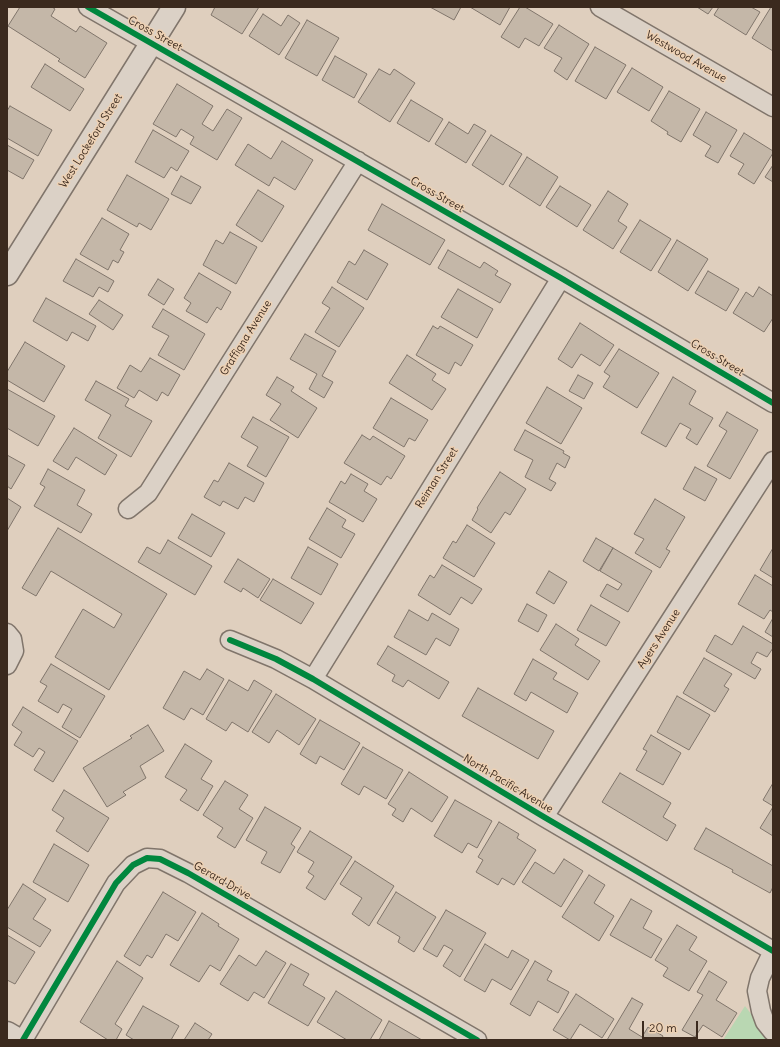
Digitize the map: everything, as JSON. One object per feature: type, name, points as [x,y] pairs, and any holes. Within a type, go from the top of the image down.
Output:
[{"type":"street","name":"Cross Street","points":[[88,7],[561,278],[773,403]]},
{"type":"street","name":"West Lockeford Street","points":[[7,274],[153,43],[174,7]]},
{"type":"street","name":"Westwood Avenue","points":[[600,7],[773,107]]},
{"type":"street","name":"Graffigna Avenue","points":[[128,509],[148,493],[358,161]]},
{"type":"street","name":"Reiman Street","points":[[313,679],[561,278]]},
{"type":"street","name":"Ayers Avenue","points":[[544,817],[773,461]]},
{"type":"street","points":[[7,633],[12,639],[14,651],[7,665]]},
{"type":"street","name":"North Pacific Avenue","points":[[230,640],[276,659],[313,679],[544,817],[773,951],[760,978],[757,991],[765,1022],[773,1032]]},
{"type":"street","name":"Gerard Drive","points":[[23,1040],[116,883],[133,865],[147,858],[160,859],[188,873],[477,1040]]},
{"type":"street","points":[[7,1033],[19,1040]]},
{"type":"green space","points":[[745,1006],[771,1040],[723,1040]]},
{"type":"building","points":[[20,7],[52,7],[55,9],[51,16],[76,32],[80,26],[107,43],[85,78],[58,61],[60,59],[8,26]]},
{"type":"building","points":[[215,7],[259,7],[242,34],[211,15]]},
{"type":"building","points":[[430,7],[461,7],[454,20]]},
{"type":"building","points":[[470,7],[510,7],[500,25]]},
{"type":"building","points":[[520,7],[525,7],[553,24],[539,46],[525,38],[519,48],[501,37]]},
{"type":"building","points":[[697,7],[713,7],[708,14]]},
{"type":"building","points":[[719,7],[751,7],[760,12],[746,35],[714,15]]},
{"type":"building","points":[[771,7],[773,7],[773,51],[752,38]]},
{"type":"building","points":[[263,14],[281,26],[288,15],[300,23],[279,55],[249,36]]},
{"type":"building","points":[[307,20],[339,38],[317,76],[285,58]]},
{"type":"building","points":[[559,25],[589,44],[567,80],[554,71],[562,58],[544,48]]},
{"type":"building","points":[[595,47],[626,65],[606,99],[575,81]]},
{"type":"building","points":[[335,56],[367,74],[354,98],[322,80]]},
{"type":"building","points":[[45,64],[84,89],[70,111],[31,87]]},
{"type":"building","points":[[632,68],[663,87],[649,111],[617,92]]},
{"type":"building","points":[[379,69],[390,75],[394,69],[415,83],[390,122],[358,102]]},
{"type":"building","points":[[177,84],[213,106],[202,124],[213,131],[227,109],[242,118],[217,160],[190,144],[194,137],[181,129],[176,137],[153,124]]},
{"type":"building","points":[[669,91],[700,109],[681,142],[667,134],[668,132],[651,121]]},
{"type":"building","points":[[411,100],[443,119],[429,142],[397,123]]},
{"type":"building","points":[[10,106],[52,130],[38,156],[7,138],[7,111]]},
{"type":"building","points":[[706,112],[737,130],[718,163],[705,156],[711,146],[693,135]]},
{"type":"building","points":[[449,122],[468,134],[474,124],[486,131],[466,163],[435,144]]},
{"type":"building","points":[[153,130],[189,151],[177,171],[171,167],[164,178],[135,162]]},
{"type":"building","points":[[744,133],[773,151],[754,184],[738,174],[744,164],[730,156]]},
{"type":"building","points":[[491,135],[522,154],[503,185],[472,165]]},
{"type":"building","points":[[282,141],[313,160],[295,190],[274,177],[269,186],[235,165],[248,144],[271,159]]},
{"type":"building","points":[[7,145],[34,160],[23,179],[7,170]]},
{"type":"building","points":[[527,157],[558,177],[540,206],[509,186]]},
{"type":"building","points":[[773,165],[773,182],[765,177]]},
{"type":"building","points":[[127,175],[169,199],[151,230],[139,223],[137,227],[107,210]]},
{"type":"building","points":[[181,176],[201,187],[191,204],[171,194]]},
{"type":"building","points":[[560,186],[591,205],[577,227],[546,207]]},
{"type":"building","points":[[258,190],[284,206],[262,242],[236,225]]},
{"type":"building","points":[[608,191],[628,204],[618,221],[627,227],[613,249],[583,230]]},
{"type":"building","points":[[382,204],[445,240],[430,265],[368,230]]},
{"type":"building","points":[[102,218],[129,234],[120,250],[124,252],[118,263],[113,260],[108,270],[80,254]]},
{"type":"building","points":[[640,220],[671,239],[651,271],[620,252]]},
{"type":"building","points":[[230,232],[257,247],[236,284],[203,265],[216,240],[223,244]]},
{"type":"building","points":[[677,240],[708,259],[688,291],[658,272]]},
{"type":"building","points":[[364,250],[388,264],[367,300],[337,282],[349,261],[355,265]]},
{"type":"building","points":[[448,250],[480,268],[484,262],[498,271],[495,275],[511,284],[500,303],[438,268]]},
{"type":"building","points":[[76,259],[114,281],[108,292],[99,287],[93,297],[63,281]]},
{"type":"building","points":[[708,271],[739,289],[726,311],[695,293]]},
{"type":"building","points":[[199,273],[231,292],[221,310],[217,307],[207,323],[186,311],[191,303],[184,298]]},
{"type":"building","points":[[158,279],[174,289],[164,305],[148,295]]},
{"type":"building","points":[[332,287],[364,308],[339,347],[315,332],[330,308],[322,303]]},
{"type":"building","points":[[759,287],[773,296],[773,318],[764,332],[733,313],[746,292],[753,297]]},
{"type":"building","points":[[458,289],[493,309],[477,338],[441,317]]},
{"type":"building","points":[[46,298],[96,326],[88,341],[72,332],[67,341],[33,321]]},
{"type":"building","points":[[99,300],[123,315],[113,330],[89,314]]},
{"type":"building","points":[[163,309],[205,334],[184,370],[158,355],[169,336],[152,327]]},
{"type":"building","points":[[580,323],[614,345],[600,366],[581,354],[572,368],[558,359]]},
{"type":"building","points":[[433,326],[438,329],[440,326],[473,345],[461,366],[455,362],[449,374],[416,355]]},
{"type":"building","points":[[305,334],[336,351],[322,376],[333,382],[324,398],[309,389],[317,374],[290,359]]},
{"type":"building","points":[[25,342],[65,366],[44,402],[7,380],[7,372]]},
{"type":"building","points":[[619,349],[659,373],[637,408],[603,387],[610,376],[604,372]]},
{"type":"building","points":[[407,355],[436,374],[432,380],[446,389],[432,410],[389,383]]},
{"type":"building","points":[[150,358],[180,375],[168,396],[162,392],[157,401],[139,390],[134,398],[117,388],[130,365],[141,372]]},
{"type":"building","points":[[578,375],[593,383],[584,399],[569,391]]},
{"type":"building","points":[[277,377],[294,387],[291,391],[317,408],[298,438],[270,420],[281,404],[266,395]]},
{"type":"building","points":[[673,377],[696,391],[689,404],[713,418],[697,445],[686,438],[691,429],[680,423],[666,447],[641,433]]},
{"type":"building","points":[[96,381],[129,399],[125,406],[152,421],[131,457],[98,438],[111,415],[85,400]]},
{"type":"building","points":[[547,387],[582,408],[561,444],[526,423]]},
{"type":"building","points":[[7,389],[55,416],[38,446],[7,428]]},
{"type":"building","points":[[391,398],[428,420],[415,441],[409,438],[404,447],[373,428]]},
{"type":"building","points":[[727,412],[758,430],[730,479],[707,466],[727,431],[719,426]]},
{"type":"building","points":[[253,417],[289,437],[266,477],[247,466],[258,447],[241,437]]},
{"type":"building","points":[[74,428],[117,455],[105,475],[76,457],[68,470],[53,461]]},
{"type":"building","points":[[525,430],[564,451],[563,453],[570,457],[565,468],[557,463],[549,479],[556,483],[551,491],[525,477],[533,460],[514,450]]},
{"type":"building","points":[[362,435],[370,440],[373,436],[405,456],[391,479],[387,476],[381,485],[344,463]]},
{"type":"building","points":[[7,455],[25,465],[11,489],[7,486]]},
{"type":"building","points":[[229,463],[264,483],[254,502],[245,497],[238,509],[223,501],[220,506],[204,497],[214,480],[218,482]]},
{"type":"building","points":[[695,467],[717,479],[705,501],[683,489]]},
{"type":"building","points":[[48,469],[85,490],[77,505],[92,514],[81,533],[34,506],[45,487],[40,484]]},
{"type":"building","points":[[500,472],[526,489],[510,515],[505,512],[491,533],[472,520],[478,509],[477,508]]},
{"type":"building","points":[[351,474],[368,484],[364,491],[377,499],[363,522],[329,502],[341,481],[345,484]]},
{"type":"building","points":[[7,498],[21,507],[7,531]]},
{"type":"building","points":[[655,499],[685,517],[666,549],[670,551],[660,568],[635,553],[644,539],[634,534]]},
{"type":"building","points":[[327,508],[346,520],[342,527],[355,534],[341,558],[309,539]]},
{"type":"building","points":[[192,514],[225,533],[211,557],[178,538]]},
{"type":"building","points":[[467,525],[495,543],[474,577],[443,558],[453,541],[456,543]]},
{"type":"building","points":[[58,528],[167,594],[109,690],[55,657],[83,609],[114,628],[122,614],[51,571],[36,596],[22,588]]},
{"type":"building","points":[[596,538],[613,548],[599,571],[583,561]]},
{"type":"building","points":[[168,540],[212,566],[195,595],[138,562],[147,547],[160,554]]},
{"type":"building","points":[[308,547],[338,564],[321,595],[291,578]]},
{"type":"building","points":[[613,548],[652,571],[628,612],[600,596],[607,584],[618,590],[622,584],[600,571]]},
{"type":"building","points":[[773,548],[773,578],[760,570]]},
{"type":"building","points":[[238,559],[270,579],[258,598],[243,588],[241,592],[224,582]]},
{"type":"building","points":[[442,565],[482,589],[472,604],[461,597],[450,615],[418,595],[430,575],[434,578]]},
{"type":"building","points":[[549,571],[567,582],[554,604],[536,593]]},
{"type":"building","points":[[755,575],[773,586],[773,612],[770,610],[764,619],[738,604]]},
{"type":"building","points":[[273,579],[314,603],[301,624],[260,600]]},
{"type":"building","points":[[527,604],[547,615],[538,632],[518,621]]},
{"type":"building","points":[[591,605],[620,622],[606,646],[577,630]]},
{"type":"building","points":[[409,610],[428,621],[432,613],[459,629],[450,646],[436,638],[426,655],[394,637]]},
{"type":"building","points":[[773,618],[773,637],[765,632]]},
{"type":"building","points":[[556,624],[579,639],[575,645],[600,661],[588,680],[540,650]]},
{"type":"building","points":[[743,626],[773,644],[773,648],[767,657],[757,652],[751,663],[761,669],[755,679],[706,651],[715,635],[732,645]]},
{"type":"building","points":[[388,646],[449,682],[439,699],[408,680],[403,687],[392,681],[395,675],[377,664]]},
{"type":"building","points":[[704,658],[732,674],[724,686],[729,689],[715,712],[683,693]]},
{"type":"building","points":[[533,659],[557,673],[553,679],[578,693],[567,713],[531,692],[526,701],[514,694]]},
{"type":"building","points":[[51,664],[105,696],[80,738],[62,727],[72,709],[63,704],[58,713],[38,701],[47,686],[40,682]]},
{"type":"building","points":[[207,669],[224,679],[203,715],[191,708],[184,720],[163,708],[184,671],[200,680]]},
{"type":"building","points":[[229,680],[248,691],[254,680],[272,691],[248,732],[232,722],[226,731],[206,719]]},
{"type":"building","points":[[478,688],[554,731],[538,759],[462,716]]},
{"type":"building","points":[[276,694],[316,719],[299,745],[277,730],[269,743],[252,732]]},
{"type":"building","points":[[677,696],[710,715],[689,750],[657,732]]},
{"type":"building","points":[[23,707],[78,741],[53,782],[34,770],[45,752],[39,748],[33,757],[14,745],[22,732],[12,725]]},
{"type":"building","points":[[320,720],[360,743],[344,770],[320,756],[316,764],[300,754]]},
{"type":"building","points":[[148,725],[164,751],[140,766],[146,778],[123,792],[126,795],[107,807],[83,768],[132,738],[130,736]]},
{"type":"building","points":[[651,735],[681,753],[663,785],[636,770],[647,751],[643,749]]},
{"type":"building","points":[[185,744],[212,761],[201,779],[213,786],[198,811],[180,800],[187,790],[165,777]]},
{"type":"building","points":[[363,747],[403,770],[386,799],[364,786],[359,795],[341,784]]},
{"type":"building","points":[[409,772],[448,797],[432,822],[411,808],[403,822],[392,815],[396,809],[388,804]]},
{"type":"building","points":[[620,773],[671,803],[663,817],[676,825],[667,841],[602,802]]},
{"type":"building","points":[[225,781],[248,795],[239,809],[253,818],[235,848],[217,837],[223,828],[203,815]]},
{"type":"building","points":[[773,783],[773,806],[763,800]]},
{"type":"building","points":[[64,790],[109,818],[88,852],[56,831],[64,818],[52,810]]},
{"type":"building","points":[[455,800],[492,821],[477,848],[468,843],[462,853],[434,836]]},
{"type":"building","points":[[265,807],[301,828],[291,844],[295,847],[280,873],[261,863],[267,852],[246,840]]},
{"type":"building","points":[[773,807],[773,836],[760,828]]},
{"type":"building","points":[[499,822],[519,834],[517,838],[536,850],[514,885],[502,878],[498,885],[476,872],[483,860],[478,857]]},
{"type":"building","points":[[706,828],[773,866],[773,887],[770,893],[732,872],[733,870],[694,849]]},
{"type":"building","points":[[310,831],[352,857],[325,900],[306,888],[314,876],[308,872],[314,862],[297,852]]},
{"type":"building","points":[[54,844],[89,865],[68,902],[33,882]]},
{"type":"building","points":[[564,859],[583,871],[561,907],[522,882],[535,862],[554,874]]},
{"type":"building","points":[[355,861],[394,886],[369,926],[352,914],[362,898],[340,884]]},
{"type":"building","points":[[589,875],[605,885],[594,903],[614,916],[599,941],[562,917]]},
{"type":"building","points":[[23,884],[46,899],[33,919],[51,930],[40,947],[7,927],[7,910]]},
{"type":"building","points":[[163,892],[196,912],[178,941],[166,934],[152,958],[147,955],[140,966],[124,956]]},
{"type":"building","points":[[396,892],[436,917],[414,952],[398,942],[400,937],[377,923]]},
{"type":"building","points":[[631,899],[652,911],[643,928],[662,939],[651,958],[610,935]]},
{"type":"building","points":[[446,910],[486,933],[460,977],[443,966],[453,950],[444,945],[437,957],[423,949]]},
{"type":"building","points":[[202,913],[219,924],[218,926],[239,939],[220,971],[210,965],[199,982],[170,965]]},
{"type":"building","points":[[677,925],[697,937],[689,950],[707,961],[689,991],[663,976],[668,968],[655,960]]},
{"type":"building","points":[[7,935],[35,952],[15,984],[7,980]]},
{"type":"building","points":[[485,944],[508,958],[512,950],[529,960],[511,990],[492,979],[485,992],[464,980]]},
{"type":"building","points":[[266,951],[286,963],[264,998],[254,992],[248,1001],[220,984],[239,955],[256,966]]},
{"type":"building","points":[[117,961],[143,978],[115,1024],[122,1029],[116,1040],[108,1040],[80,1022]]},
{"type":"building","points":[[535,961],[552,971],[547,980],[569,992],[558,1013],[538,1001],[530,1016],[510,1004]]},
{"type":"building","points":[[291,964],[309,974],[303,985],[325,998],[308,1026],[268,1003]]},
{"type":"building","points":[[709,971],[727,982],[716,1000],[737,1013],[722,1037],[703,1025],[695,1037],[682,1030],[703,995],[697,992]]},
{"type":"building","points":[[336,991],[382,1020],[370,1040],[347,1040],[317,1022]]},
{"type":"building","points":[[576,994],[614,1019],[602,1038],[580,1024],[570,1040],[553,1030]]},
{"type":"building","points":[[632,998],[643,1004],[629,1029],[642,1037],[648,1027],[663,1036],[661,1040],[607,1040]]},
{"type":"building","points":[[143,1006],[179,1026],[171,1040],[134,1040],[126,1035]]},
{"type":"building","points":[[389,1021],[422,1040],[379,1040]]},
{"type":"building","points":[[195,1023],[212,1034],[208,1040],[184,1040]]},
{"type":"cycle path","points":[[88,7],[561,278],[773,403]]},
{"type":"cycle path","points":[[230,640],[276,659],[313,679],[544,817],[773,951]]},
{"type":"cycle path","points":[[23,1040],[116,883],[133,865],[147,858],[160,859],[188,873],[477,1040]]}]
